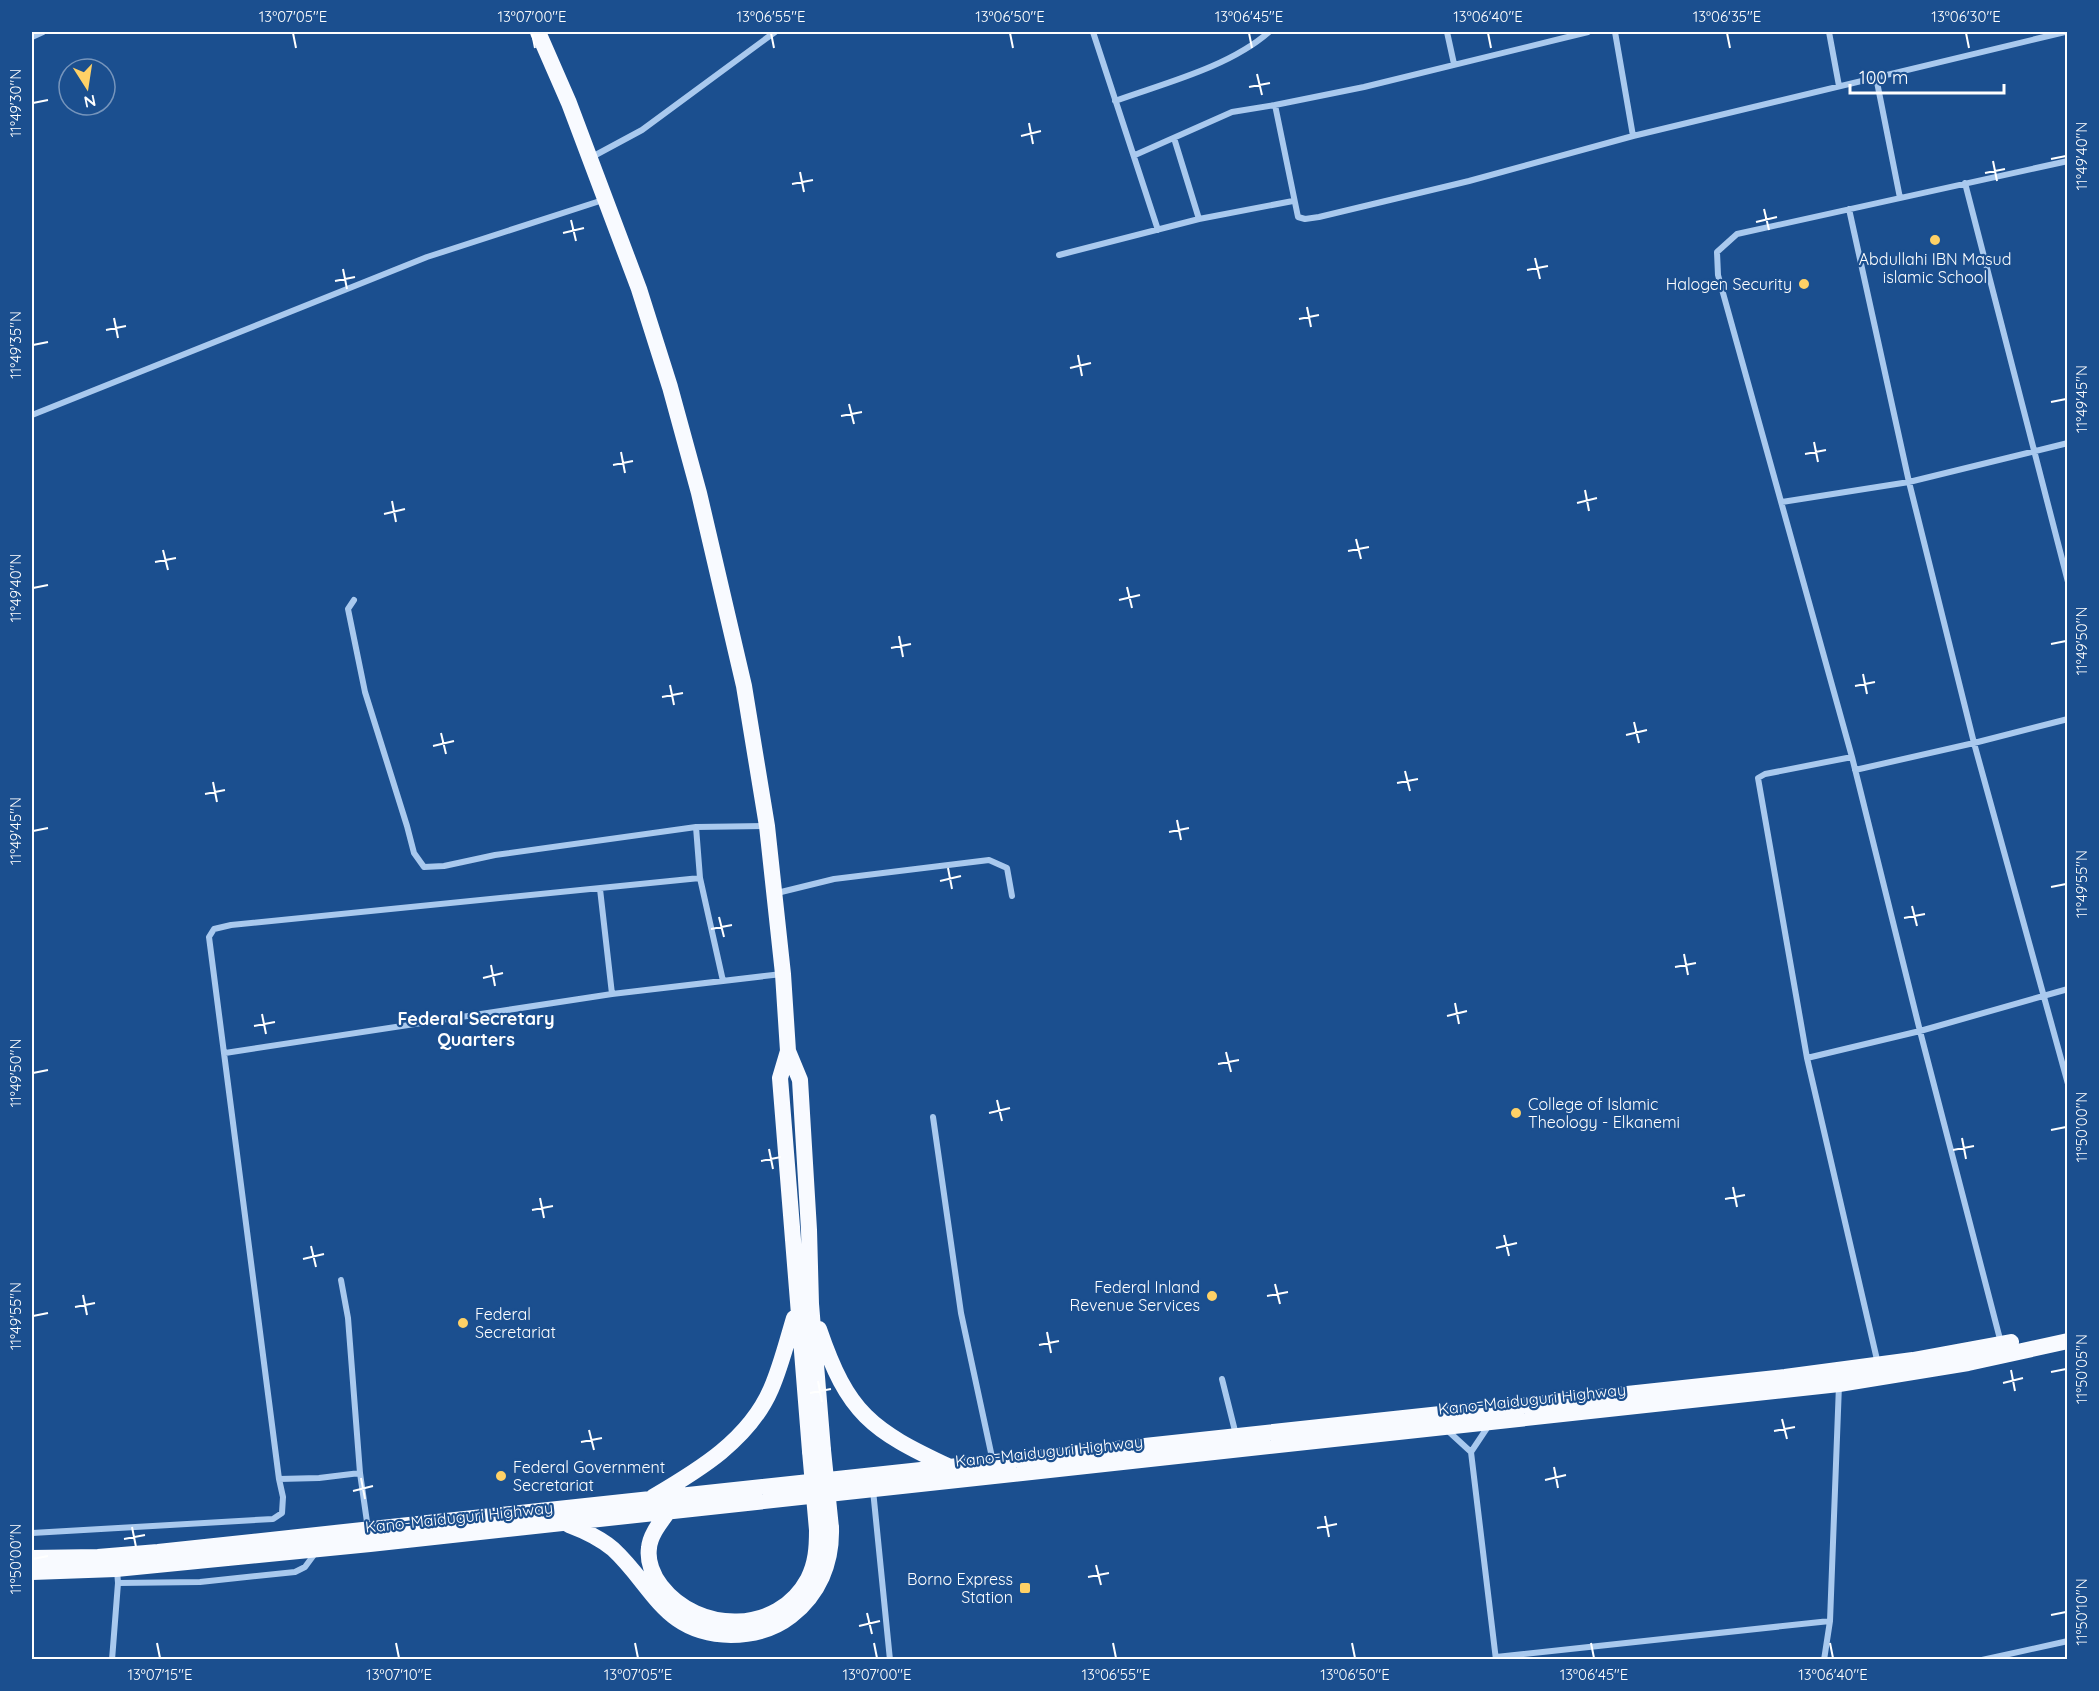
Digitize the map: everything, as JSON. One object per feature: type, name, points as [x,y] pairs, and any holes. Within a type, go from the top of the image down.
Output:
[{"type":"highway","points":[[538,32],[606,199],[653,333],[699,493],[744,686],[767,826],[783,974],[788,1051],[780,1078],[824,1529],[830,1557],[817,1588],[805,1604],[790,1617],[772,1628],[756,1633],[737,1635],[706,1633],[675,1618],[662,1607],[612,1549],[584,1530],[565,1524]]},
{"type":"highway","points":[[804,1306],[847,1394],[862,1414],[883,1432],[910,1448],[951,1467]]},
{"type":"highway","points":[[648,1499],[688,1476],[727,1448],[752,1421],[771,1390],[804,1306]]},
{"type":"highway","name":"Kano-Maiduguri Highway","points":[[32,1572],[117,1576],[318,1550],[369,1537],[648,1499],[1130,1449],[1878,1365],[2001,1345],[2067,1330]]},
{"type":"highway","name":"Kano-Maiduguri Highway","points":[[32,1558],[98,1557],[565,1524],[1839,1384],[1968,1364],[2067,1341]]},
{"type":"highway","points":[[668,1512],[652,1537],[649,1548],[649,1557],[656,1580],[672,1600],[681,1607],[703,1618],[715,1620],[734,1622],[750,1620],[778,1610],[789,1602],[808,1579],[824,1529]]},
{"type":"street","points":[[32,37],[43,32]]},
{"type":"street","points":[[590,158],[642,130],[775,32]]},
{"type":"street","points":[[1094,32],[1158,230]]},
{"type":"street","points":[[1115,101],[1216,64],[1257,42],[1269,32]]},
{"type":"street","points":[[1447,32],[1454,64]]},
{"type":"street","points":[[1135,155],[1232,112],[1364,87],[1570,34],[1588,32]]},
{"type":"street","points":[[1615,32],[1633,136]]},
{"type":"street","points":[[1829,32],[1839,86]]},
{"type":"street","points":[[1275,105],[1293,201],[1298,217],[1305,219],[1469,181],[1633,136],[2064,32]]},
{"type":"street","points":[[1876,77],[1900,198]]},
{"type":"street","points":[[1174,138],[1199,219]]},
{"type":"street","points":[[2001,1345],[1852,757],[1718,276],[1717,252],[1737,234],[2067,161]]},
{"type":"street","points":[[1965,183],[2067,582]]},
{"type":"street","points":[[32,415],[427,257],[606,199]]},
{"type":"street","points":[[1059,255],[1199,219],[1293,201]]},
{"type":"street","points":[[1849,209],[1910,482],[1974,743],[2067,1084]]},
{"type":"street","points":[[1782,502],[1910,482],[2067,443]]},
{"type":"street","points":[[354,600],[348,609],[365,692],[414,854],[424,867],[444,866],[495,855],[696,827],[767,826]]},
{"type":"street","points":[[1855,770],[2067,719]]},
{"type":"street","points":[[1852,757],[1765,774],[1758,778],[1807,1058],[1878,1365]]},
{"type":"street","points":[[696,827],[700,878],[723,981]]},
{"type":"street","points":[[773,894],[834,879],[989,860],[1007,868],[1012,896]]},
{"type":"street","points":[[32,1533],[273,1519],[282,1513],[283,1497],[208,938],[214,929],[231,925],[700,878]]},
{"type":"street","points":[[600,889],[612,994]]},
{"type":"street","points":[[225,1053],[612,994],[783,974]]},
{"type":"street","points":[[1807,1058],[1920,1031],[2067,989]]},
{"type":"street","points":[[933,1117],[961,1313],[993,1462]]},
{"type":"street","points":[[341,1280],[348,1318],[360,1473],[369,1537]]},
{"type":"street","points":[[1222,1379],[1236,1436]]},
{"type":"street","points":[[1824,1659],[1830,1621],[1839,1384]]},
{"type":"street","points":[[1471,1452],[1491,1422]]},
{"type":"street","points":[[1444,1427],[1471,1452],[1496,1658],[1830,1621]]},
{"type":"street","points":[[279,1479],[319,1478],[360,1473]]},
{"type":"street","points":[[873,1490],[890,1659]]},
{"type":"street","points":[[112,1659],[117,1576]]},
{"type":"street","points":[[1982,1659],[2067,1641]]},
{"type":"place","name":"Abdullahi IBN Masud islamic School","points":[[1935,240]]},
{"type":"place","name":"Halogen Security","points":[[1804,284]]},
{"type":"place","name":"College of Islamic Theology - Elkanemi","points":[[1516,1113]]},
{"type":"place","name":"Federal Inland Revenue Services","points":[[1212,1296]]},
{"type":"place","name":"Federal Secretariat","points":[[463,1323]]},
{"type":"place","name":"Federal Government Secretariat","points":[[501,1476]]},
{"type":"place","name":"Borno Express Station","points":[[1025,1588]]},
{"type":"district","name":"Federal Secretary Quarters","points":[[476,1028]]}]
